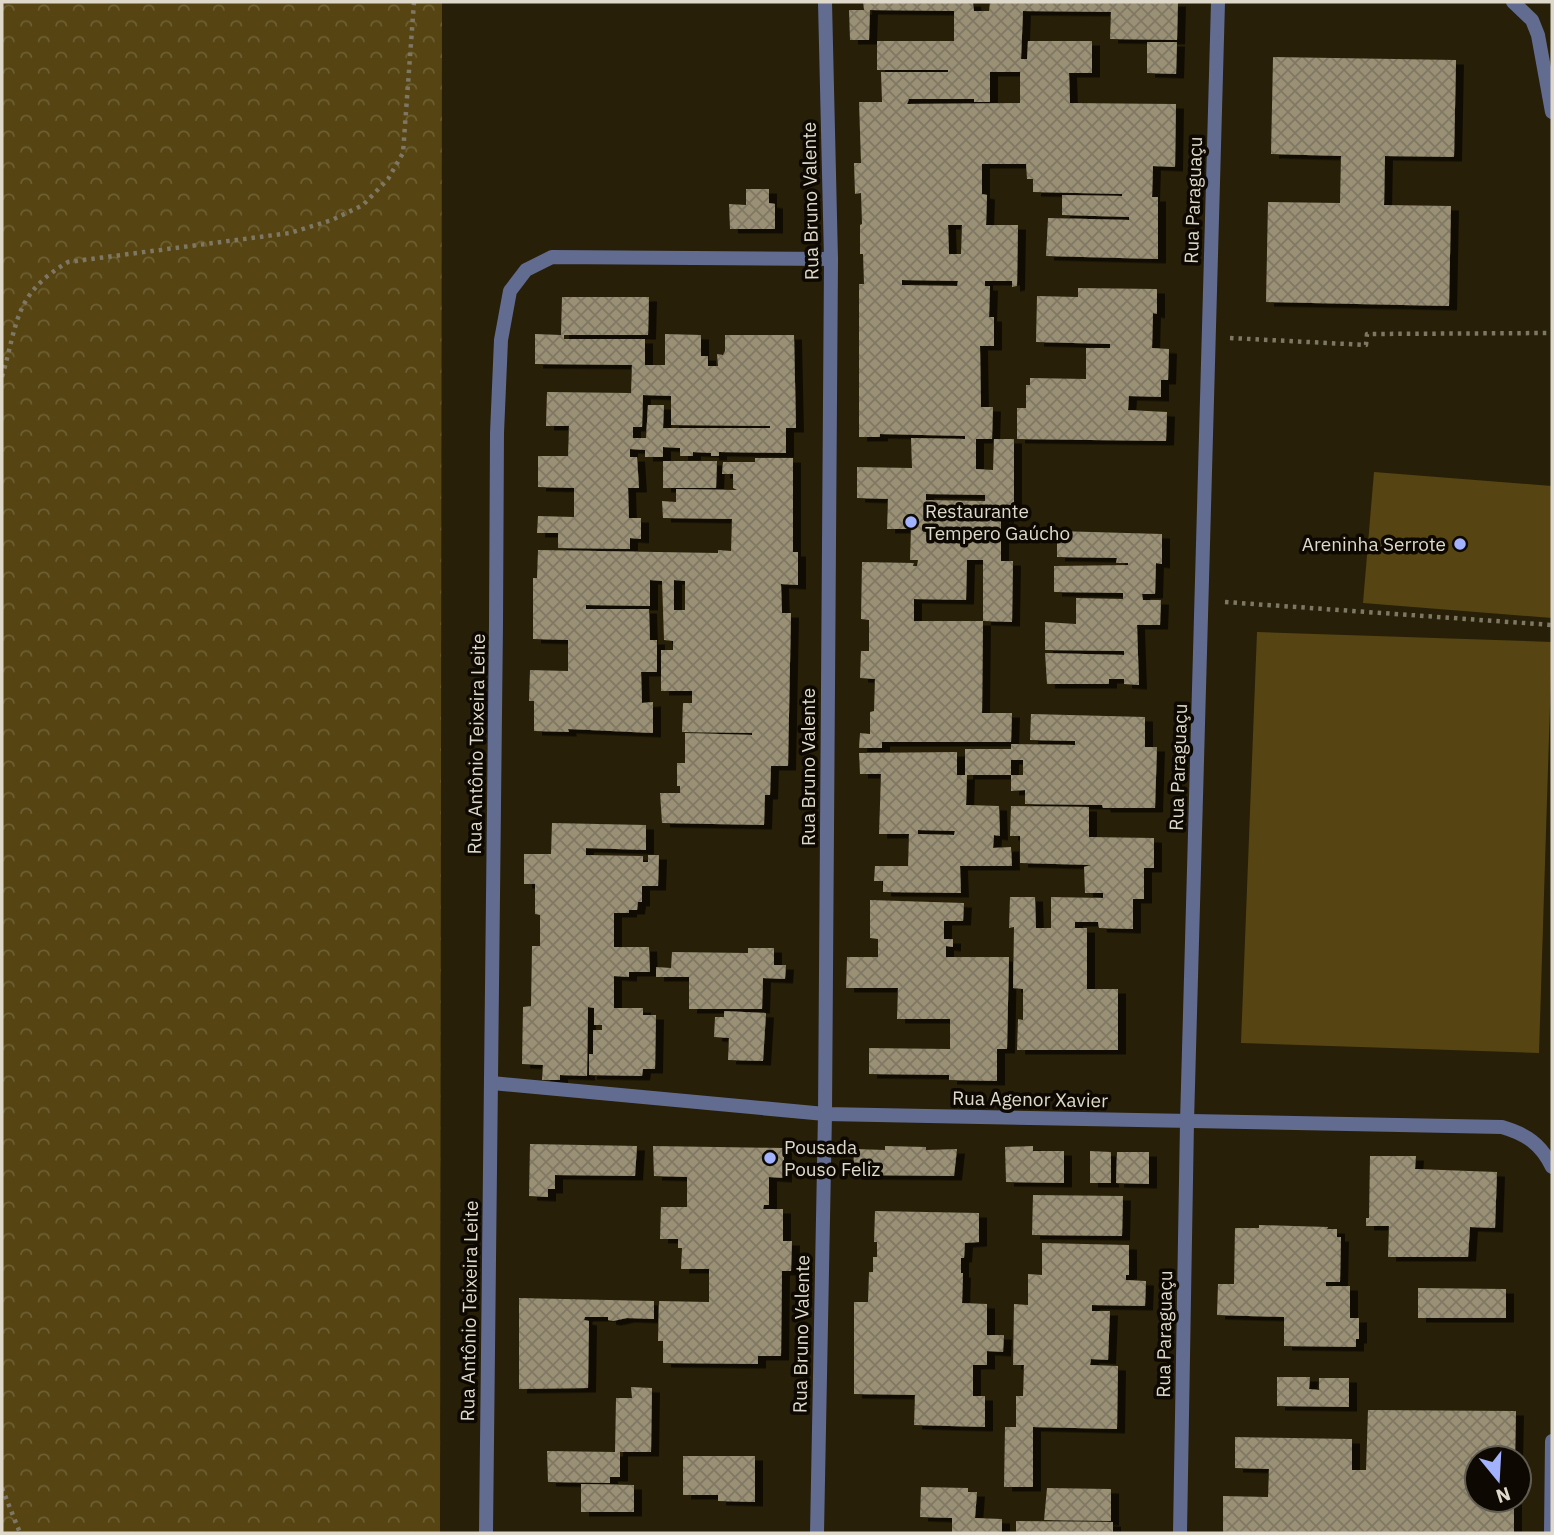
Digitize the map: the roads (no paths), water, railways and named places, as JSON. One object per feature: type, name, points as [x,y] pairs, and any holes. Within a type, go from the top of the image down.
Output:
[{"type":"street","name":"Rua Bruno Valente","points":[[817,1533],[825,1114],[831,259],[825,2]]},
{"type":"street","name":"Rua Paraguaçu","points":[[1180,1533],[1187,1122],[1219,2]]},
{"type":"street","points":[[1513,2],[1532,20],[1538,36],[1552,112]]},
{"type":"street","name":"Rua Antônio Teixeira Leite","points":[[486,1533],[496,433],[502,340],[510,291],[526,271],[552,257],[831,259]]},
{"type":"street","name":"Rua Agenor Xavier","points":[[492,1083],[825,1114],[1502,1127],[1522,1133],[1536,1142],[1552,1167]]},
{"type":"street","points":[[1551,1533],[1552,1441]]},
{"type":"place","name":"Restaurante Tempero Gaúcho","points":[[911,522]]},
{"type":"place","name":"Areninha Serrote","points":[[1460,544]]},
{"type":"place","name":"Pousada Pouso Feliz","points":[[770,1158]]}]
